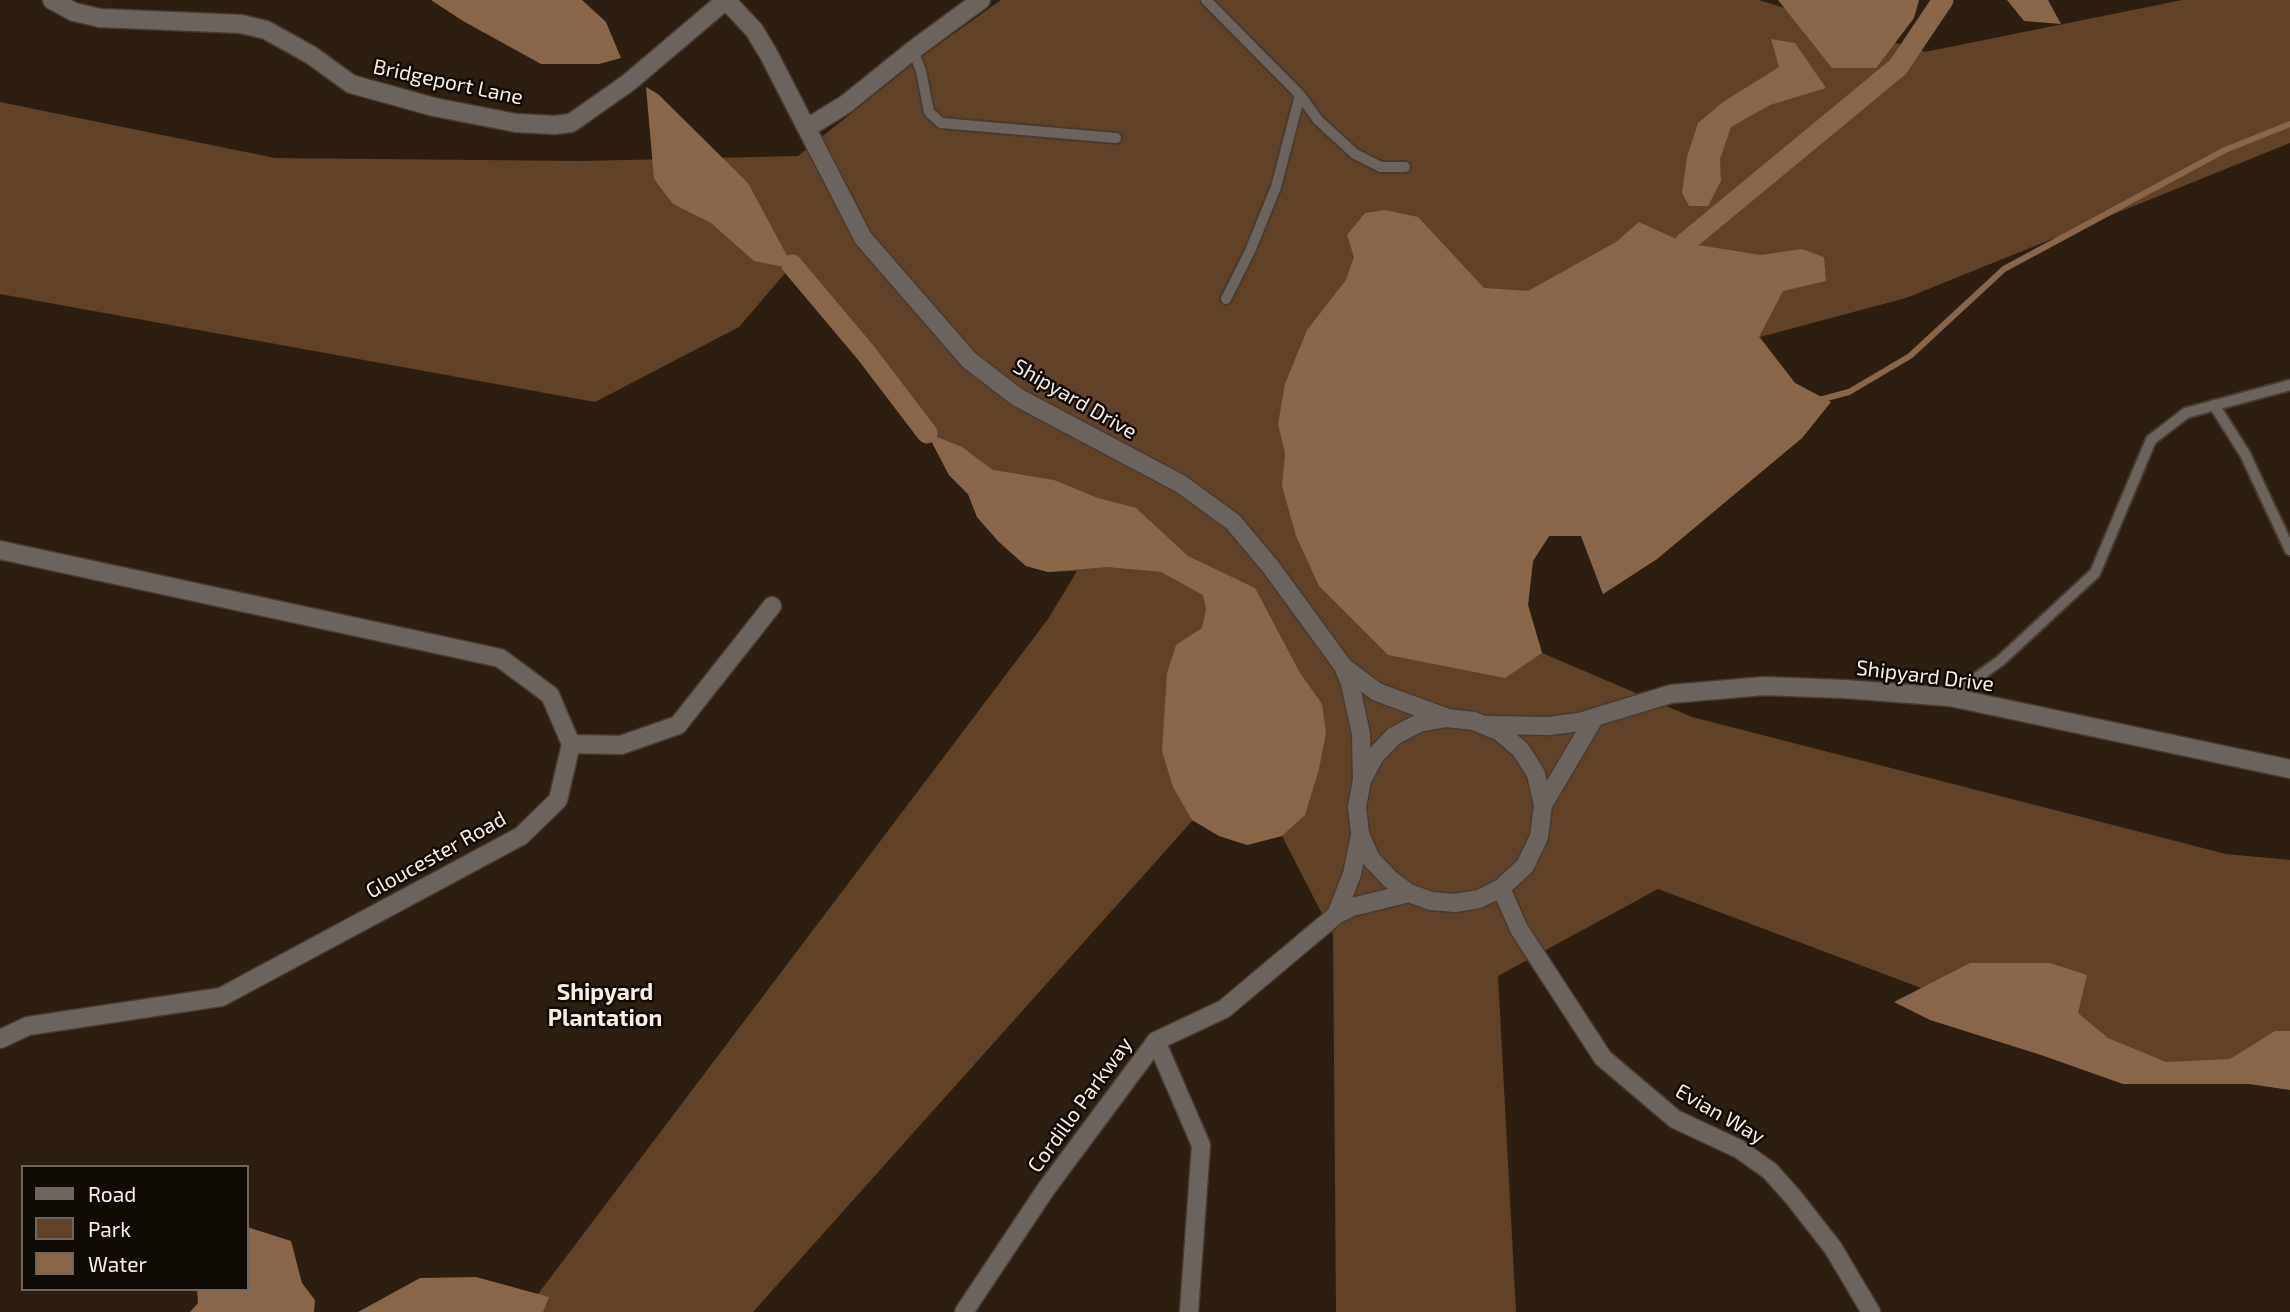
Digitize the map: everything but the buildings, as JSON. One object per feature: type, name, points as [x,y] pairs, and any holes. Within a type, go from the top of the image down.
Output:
[{"type":"street","name":"Bridgeport Lane","points":[[52,0],[74,12],[100,18],[241,24],[266,30],[311,55],[351,84],[446,109],[516,123],[555,125],[571,123],[628,83],[726,0]]},
{"type":"street","name":"Shipyard Drive","points":[[726,0],[754,30],[863,238],[969,360],[1017,397],[1181,484],[1233,522],[1270,566],[1343,666],[1350,683],[1362,734],[1362,780]]},
{"type":"street","points":[[807,128],[846,104],[981,0]]},
{"type":"street","points":[[0,551],[500,658],[550,695],[571,744],[621,745],[678,725],[772,606]]},
{"type":"street","name":"Shipyard Drive","points":[[1343,666],[1377,692],[1446,718]]},
{"type":"street","name":"Shipyard Drive","points":[[1485,725],[1549,726],[1595,718],[1671,694],[1764,686],[1844,689],[1950,698],[2290,769]]},
{"type":"street","points":[[1446,718],[1474,720],[1485,725],[1500,732],[1521,750],[1536,774],[1543,805],[1539,837],[1525,866],[1501,888],[1479,899],[1455,903],[1431,901],[1409,893],[1391,880],[1371,859],[1360,834],[1357,807],[1362,780],[1375,756],[1394,736],[1419,723],[1446,718]]},
{"type":"street","points":[[1543,805],[1595,718]]},
{"type":"street","name":"Gloucester Road","points":[[0,1039],[28,1026],[220,996],[521,836],[558,800],[571,744]]},
{"type":"street","name":"Cordillo Parkway","points":[[1336,915],[1352,874],[1360,834]]},
{"type":"street","name":"Evian Way","points":[[1501,888],[1518,929],[1603,1058],[1675,1119],[1739,1149],[1770,1171],[1833,1248],[1871,1312]]},
{"type":"street","name":"Cordillo Parkway","points":[[964,1312],[1046,1189],[1156,1041],[1224,1009],[1336,915],[1352,907],[1409,893]]},
{"type":"street","points":[[1156,1041],[1201,1145],[1189,1312]]},
{"type":"lane","points":[[1206,0],[1300,95],[1318,120],[1355,154],[1381,167],[1405,167]]},
{"type":"lane","points":[[913,50],[921,71],[929,112],[941,123],[1116,138]]},
{"type":"lane","points":[[1226,299],[1250,251],[1276,187],[1300,95]]},
{"type":"lane","points":[[1950,698],[2000,661],[2095,573],[2151,440],[2186,413],[2290,385]]},
{"type":"lane","points":[[2214,405],[2245,454],[2290,550]]},
{"type":"green space","points":[[1001,0],[1759,0],[1925,52],[2182,0],[2290,0],[2290,143],[1906,298],[1760,337],[1795,383],[1831,402],[1802,438],[1657,559],[1603,594],[1581,536],[1549,536],[1533,561],[1528,605],[1542,653],[1692,717],[2226,854],[2290,860],[2290,1067],[2163,1079],[1658,889],[1498,976],[1516,1312],[1336,1312],[1333,935],[1282,836],[1247,845],[1219,836],[1193,820],[753,1312],[474,1312],[538,1294],[1048,619],[1077,571],[1048,572],[1026,566],[999,542],[977,517],[968,494],[949,475],[927,433],[866,353],[792,265],[739,327],[595,402],[0,294],[0,102],[275,158],[582,161],[798,156],[924,55]]},
{"type":"water","points":[[431,0],[582,0],[606,22],[621,58],[599,64],[541,64]]},
{"type":"water","points":[[1778,0],[1919,0],[1914,18],[1876,68],[1832,68]]},
{"type":"water","points":[[2007,0],[2048,0],[2061,24],[2024,21]]},
{"type":"water","points":[[1771,39],[1795,43],[1826,88],[1770,105],[1731,127],[1720,159],[1721,181],[1708,206],[1689,206],[1682,193],[1687,157],[1698,123],[1723,102],[1779,67]]},
{"type":"water","points":[[646,87],[658,94],[748,183],[792,265],[779,266],[754,261],[711,223],[673,204],[654,179]]},
{"type":"water","points":[[1385,210],[1418,217],[1484,288],[1528,291],[1616,242],[1639,222],[1685,243],[1761,255],[1802,249],[1824,257],[1826,281],[1783,291],[1759,337],[1795,383],[1831,402],[1802,438],[1657,559],[1603,594],[1581,536],[1549,536],[1533,561],[1528,605],[1542,653],[1505,678],[1388,655],[1319,586],[1296,536],[1282,486],[1285,453],[1278,424],[1285,384],[1307,330],[1346,280],[1354,257],[1347,235],[1365,213]]},
{"type":"water","points":[[927,433],[962,447],[993,470],[1054,480],[1098,498],[1136,508],[1188,556],[1255,588],[1300,673],[1322,704],[1326,733],[1319,769],[1305,815],[1282,836],[1247,845],[1219,836],[1192,820],[1173,787],[1162,751],[1167,673],[1176,645],[1202,628],[1206,609],[1203,595],[1161,572],[1107,567],[1048,572],[1026,566],[999,542],[977,517],[968,494],[949,475]]},
{"type":"water","points":[[1970,963],[2050,963],[2087,975],[2078,1013],[2108,1038],[2166,1062],[2230,1059],[2275,1031],[2290,1031],[2290,1090],[2249,1084],[2123,1084],[1930,1020],[1894,1002]]},
{"type":"water","points":[[248,1227],[291,1241],[302,1283],[315,1300],[314,1312],[190,1312],[198,1303],[197,1291],[248,1291]]},
{"type":"water","points":[[476,1277],[549,1297],[543,1312],[358,1312],[420,1278]]},
{"type":"waterway","points":[[1685,243],[1898,67],[1943,0]]},
{"type":"waterway","points":[[1819,400],[1849,392],[1910,356],[2004,269],[2225,150],[2290,124]]},
{"type":"waterway","points":[[792,265],[866,353],[927,433]]},
{"type":"district","name":"Shipyard Plantation","points":[[605,1005]]}]
